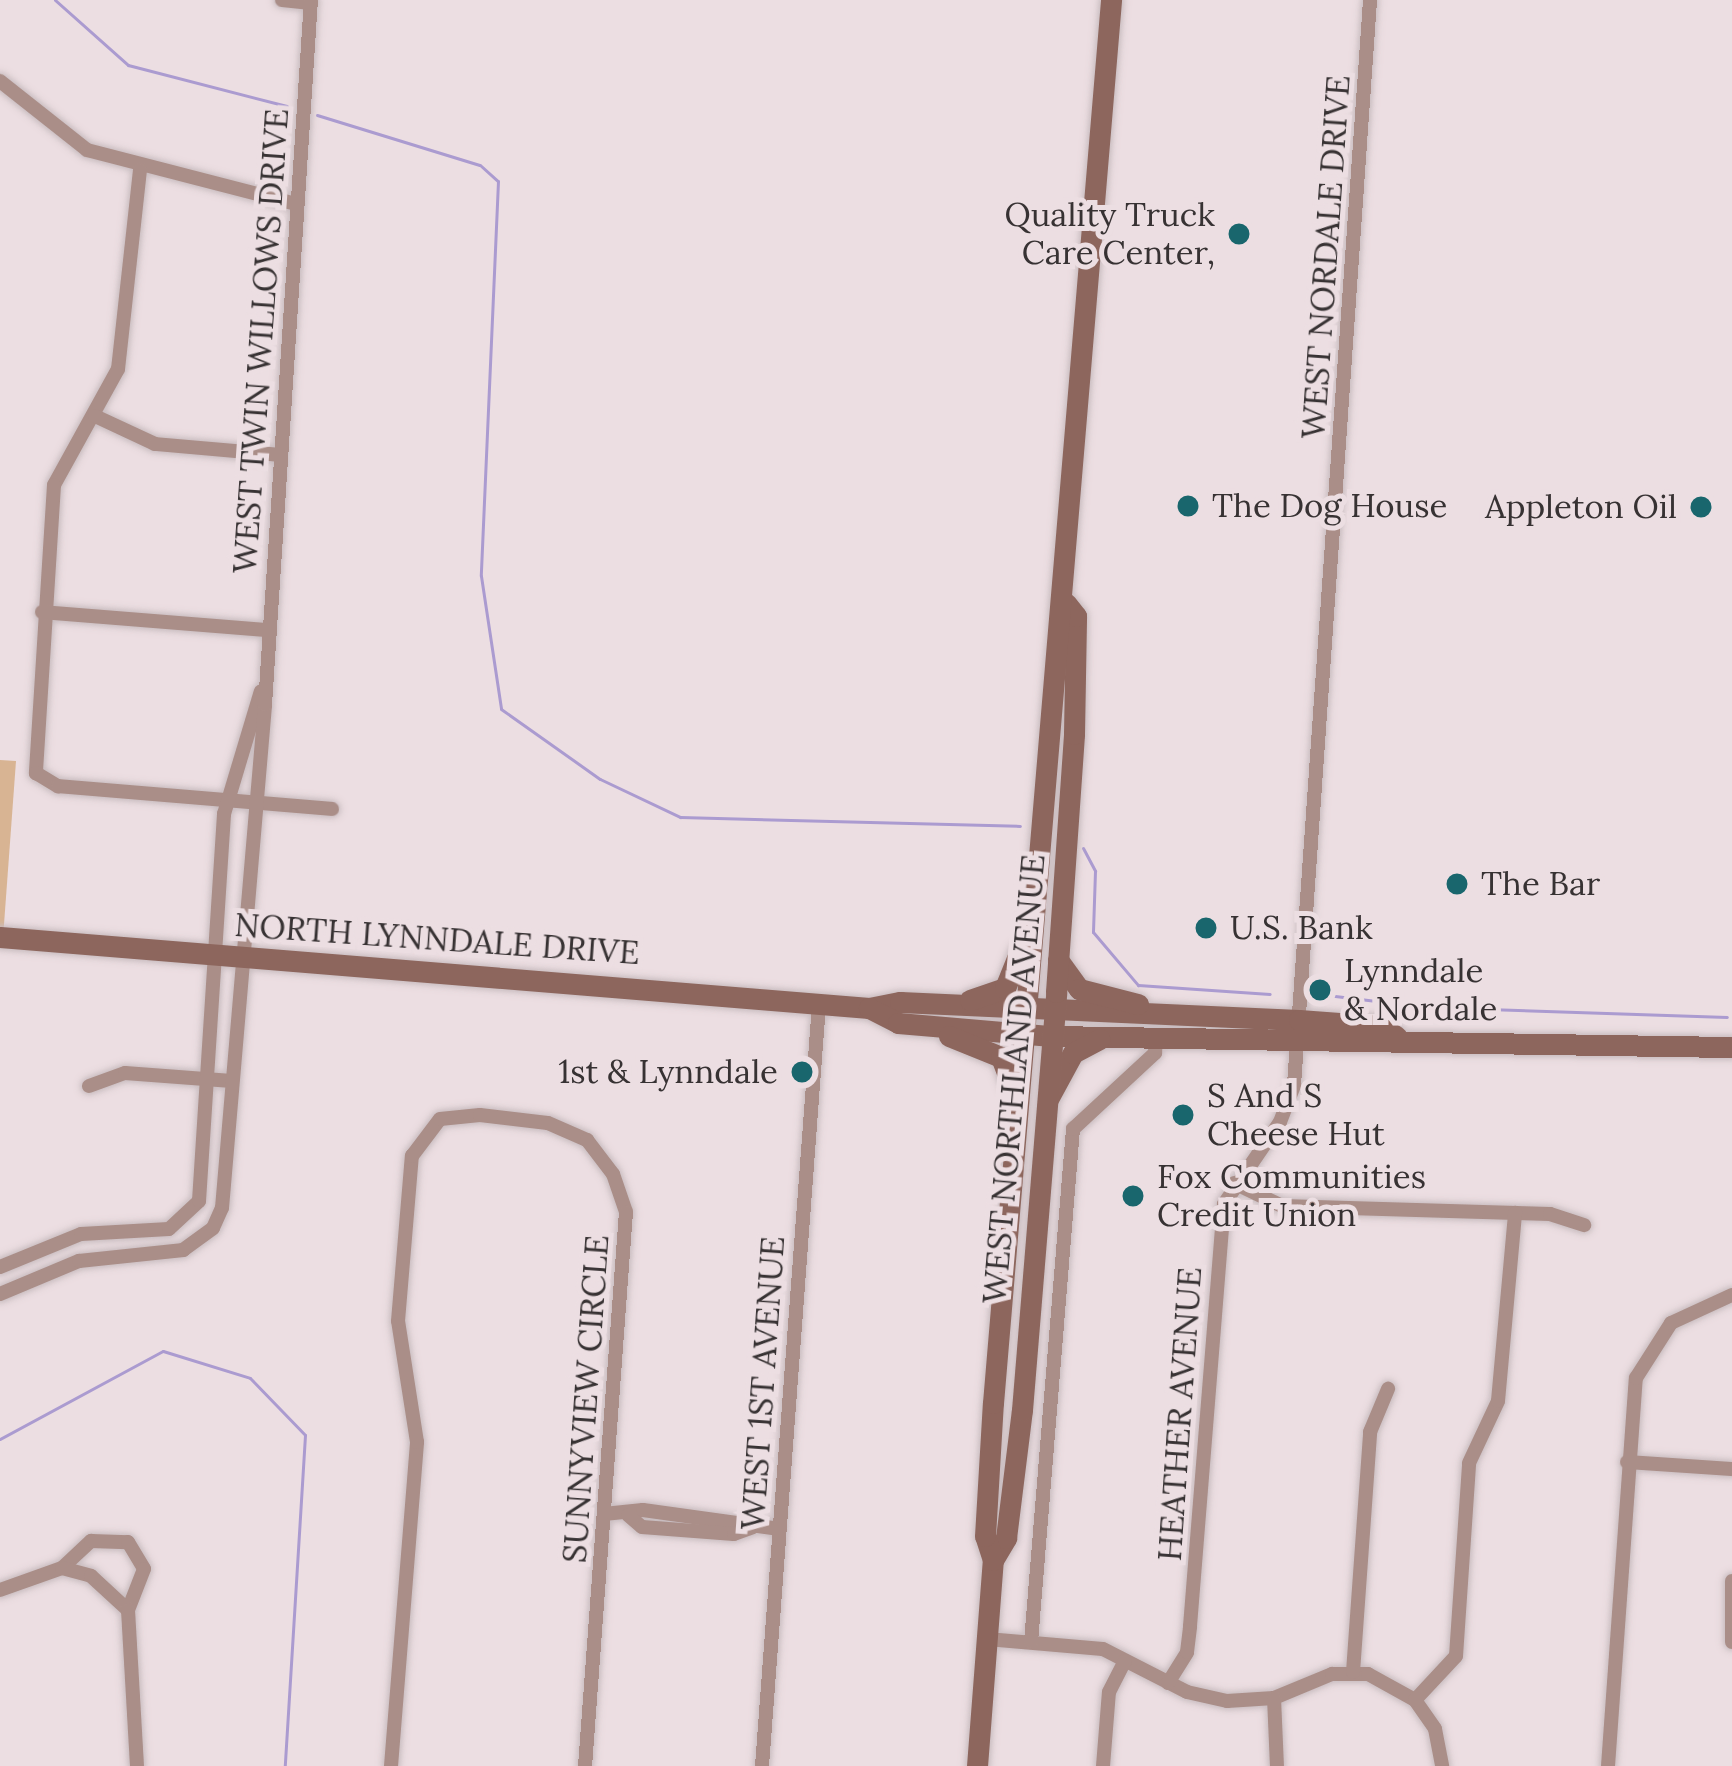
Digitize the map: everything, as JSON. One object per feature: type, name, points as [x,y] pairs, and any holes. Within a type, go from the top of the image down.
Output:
[{"type":"main road","name":"WEST NORTHLAND AVENUE","points":[[993,1560],[1006,1538],[1022,1410],[1058,960],[1075,710],[1076,616],[1066,603],[1111,0]]},
{"type":"main road","name":"WEST NORTHLAND AVENUE","points":[[977,1766],[993,1560],[985,1535],[1016,1108],[1054,613],[1066,603]]},
{"type":"main road","points":[[963,1006],[998,993],[1015,974],[1025,880],[1036,867]]},
{"type":"main road","name":"NORTH LYNNDALE DRIVE","points":[[0,937],[869,1008],[900,1001],[963,1006],[1023,1022]]},
{"type":"main road","points":[[1058,960],[1086,992],[1176,1006],[1187,1018]]},
{"type":"main road","name":"NORTH LYNNDALE DRIVE","points":[[869,1008],[898,1023],[941,1027],[1187,1018],[1299,1032]]},
{"type":"main road","name":"NORTH LYNNDALE DRIVE","points":[[1053,1024],[1106,1037],[1156,1039],[1380,1026],[1396,1036],[1732,1046]]},
{"type":"main road","points":[[941,1027],[1001,1057],[1016,1108]]},
{"type":"main road","points":[[1046,1101],[1073,1054],[1106,1037]]},
{"type":"street","points":[[282,0],[311,2]]},
{"type":"street","name":"WEST NORDALE DRIVE","points":[[1299,1032],[1370,0]]},
{"type":"street","name":"WEST TWIN WILLOWS DRIVE","points":[[228,957],[251,803],[268,630],[311,2]]},
{"type":"street","points":[[0,81],[72,142],[140,170],[296,204]]},
{"type":"street","points":[[140,170],[122,353],[95,416],[54,485],[42,611],[36,773],[58,787],[332,809]]},
{"type":"street","points":[[95,416],[155,444],[280,455]]},
{"type":"street","points":[[42,611],[268,630]]},
{"type":"street","name":"WEST TWIN WILLOWS DRIVE","points":[[228,957],[227,802],[263,686]]},
{"type":"street","points":[[0,1267],[81,1234],[169,1228],[199,1201],[208,1079],[228,957]]},
{"type":"street","points":[[0,1294],[52,1270],[183,1250],[213,1228],[222,1208],[232,1081],[228,957]]},
{"type":"street","name":"WEST 1ST AVENUE","points":[[762,1766],[818,1004]]},
{"type":"street","name":"HEATHER AVENUE","points":[[1168,1683],[1186,1652],[1190,1626],[1220,1235],[1234,1183],[1288,1107],[1299,1032]]},
{"type":"street","points":[[1031,1642],[1071,1142],[1077,1122],[1155,1053],[1156,1039]]},
{"type":"street","points":[[89,1086],[125,1073],[232,1081]]},
{"type":"street","name":"SUNNYVIEW CIRCLE","points":[[391,1766],[417,1442],[398,1321],[409,1176],[418,1139],[440,1120],[480,1115],[566,1128],[601,1156],[622,1193],[627,1232],[585,1766]]},
{"type":"street","points":[[1043,1141],[1071,1142]]},
{"type":"street","points":[[1234,1183],[1298,1208],[1514,1213],[1584,1225]]},
{"type":"street","points":[[199,1201],[222,1208]]},
{"type":"street","points":[[1415,1700],[1456,1656],[1469,1462],[1498,1401],[1514,1213]]},
{"type":"street","points":[[44,1246],[52,1270]]},
{"type":"street","points":[[1608,1766],[1632,1391],[1650,1346],[1695,1307],[1732,1295]]},
{"type":"street","points":[[1353,1672],[1370,1432],[1388,1389]]},
{"type":"street","points":[[1627,1462],[1732,1468]]},
{"type":"street","points":[[604,1514],[689,1514],[780,1529]]},
{"type":"street","points":[[0,1590],[62,1568],[91,1541],[128,1542],[144,1569],[128,1610],[137,1766]]},
{"type":"street","points":[[62,1568],[91,1576],[128,1610]]},
{"type":"street","points":[[1732,1581],[1732,1642]]},
{"type":"street","points":[[986,1639],[1091,1646],[1168,1683],[1228,1701],[1274,1698],[1353,1672],[1415,1700],[1435,1729],[1442,1766]]},
{"type":"street","points":[[1102,1766],[1109,1693],[1125,1660]]},
{"type":"street","points":[[1274,1698],[1277,1766]]},
{"type":"shaded area","points":[[0,760],[16,761],[3,938],[0,937]]},
{"type":"waterway","points":[[55,0],[128,65],[287,106]]},
{"type":"waterway","points":[[317,115],[480,165],[498,181],[481,576],[501,709],[600,779],[680,817],[1020,826]]},
{"type":"waterway","points":[[1083,848],[1095,871],[1093,932],[1138,985],[1270,994]]},
{"type":"waterway","points":[[1335,996],[1425,1007],[1727,1017]]},
{"type":"waterway","points":[[0,1439],[163,1351],[250,1378],[305,1435],[285,1766]]},
{"type":"place","name":"Quality Truck Care Center,","points":[[1239,234]]},
{"type":"place","name":"The Dog House","points":[[1188,506]]},
{"type":"place","name":"Appleton Oil","points":[[1701,507]]},
{"type":"place","name":"The Bar","points":[[1457,884]]},
{"type":"place","name":"U.S. Bank","points":[[1206,928]]},
{"type":"place","name":"Lynndale & Nordale","points":[[1320,990]]},
{"type":"place","name":"1st & Lynndale","points":[[802,1072]]},
{"type":"place","name":"S And S Cheese Hut","points":[[1183,1115]]},
{"type":"place","name":"Fox Communities Credit Union","points":[[1133,1196]]}]
